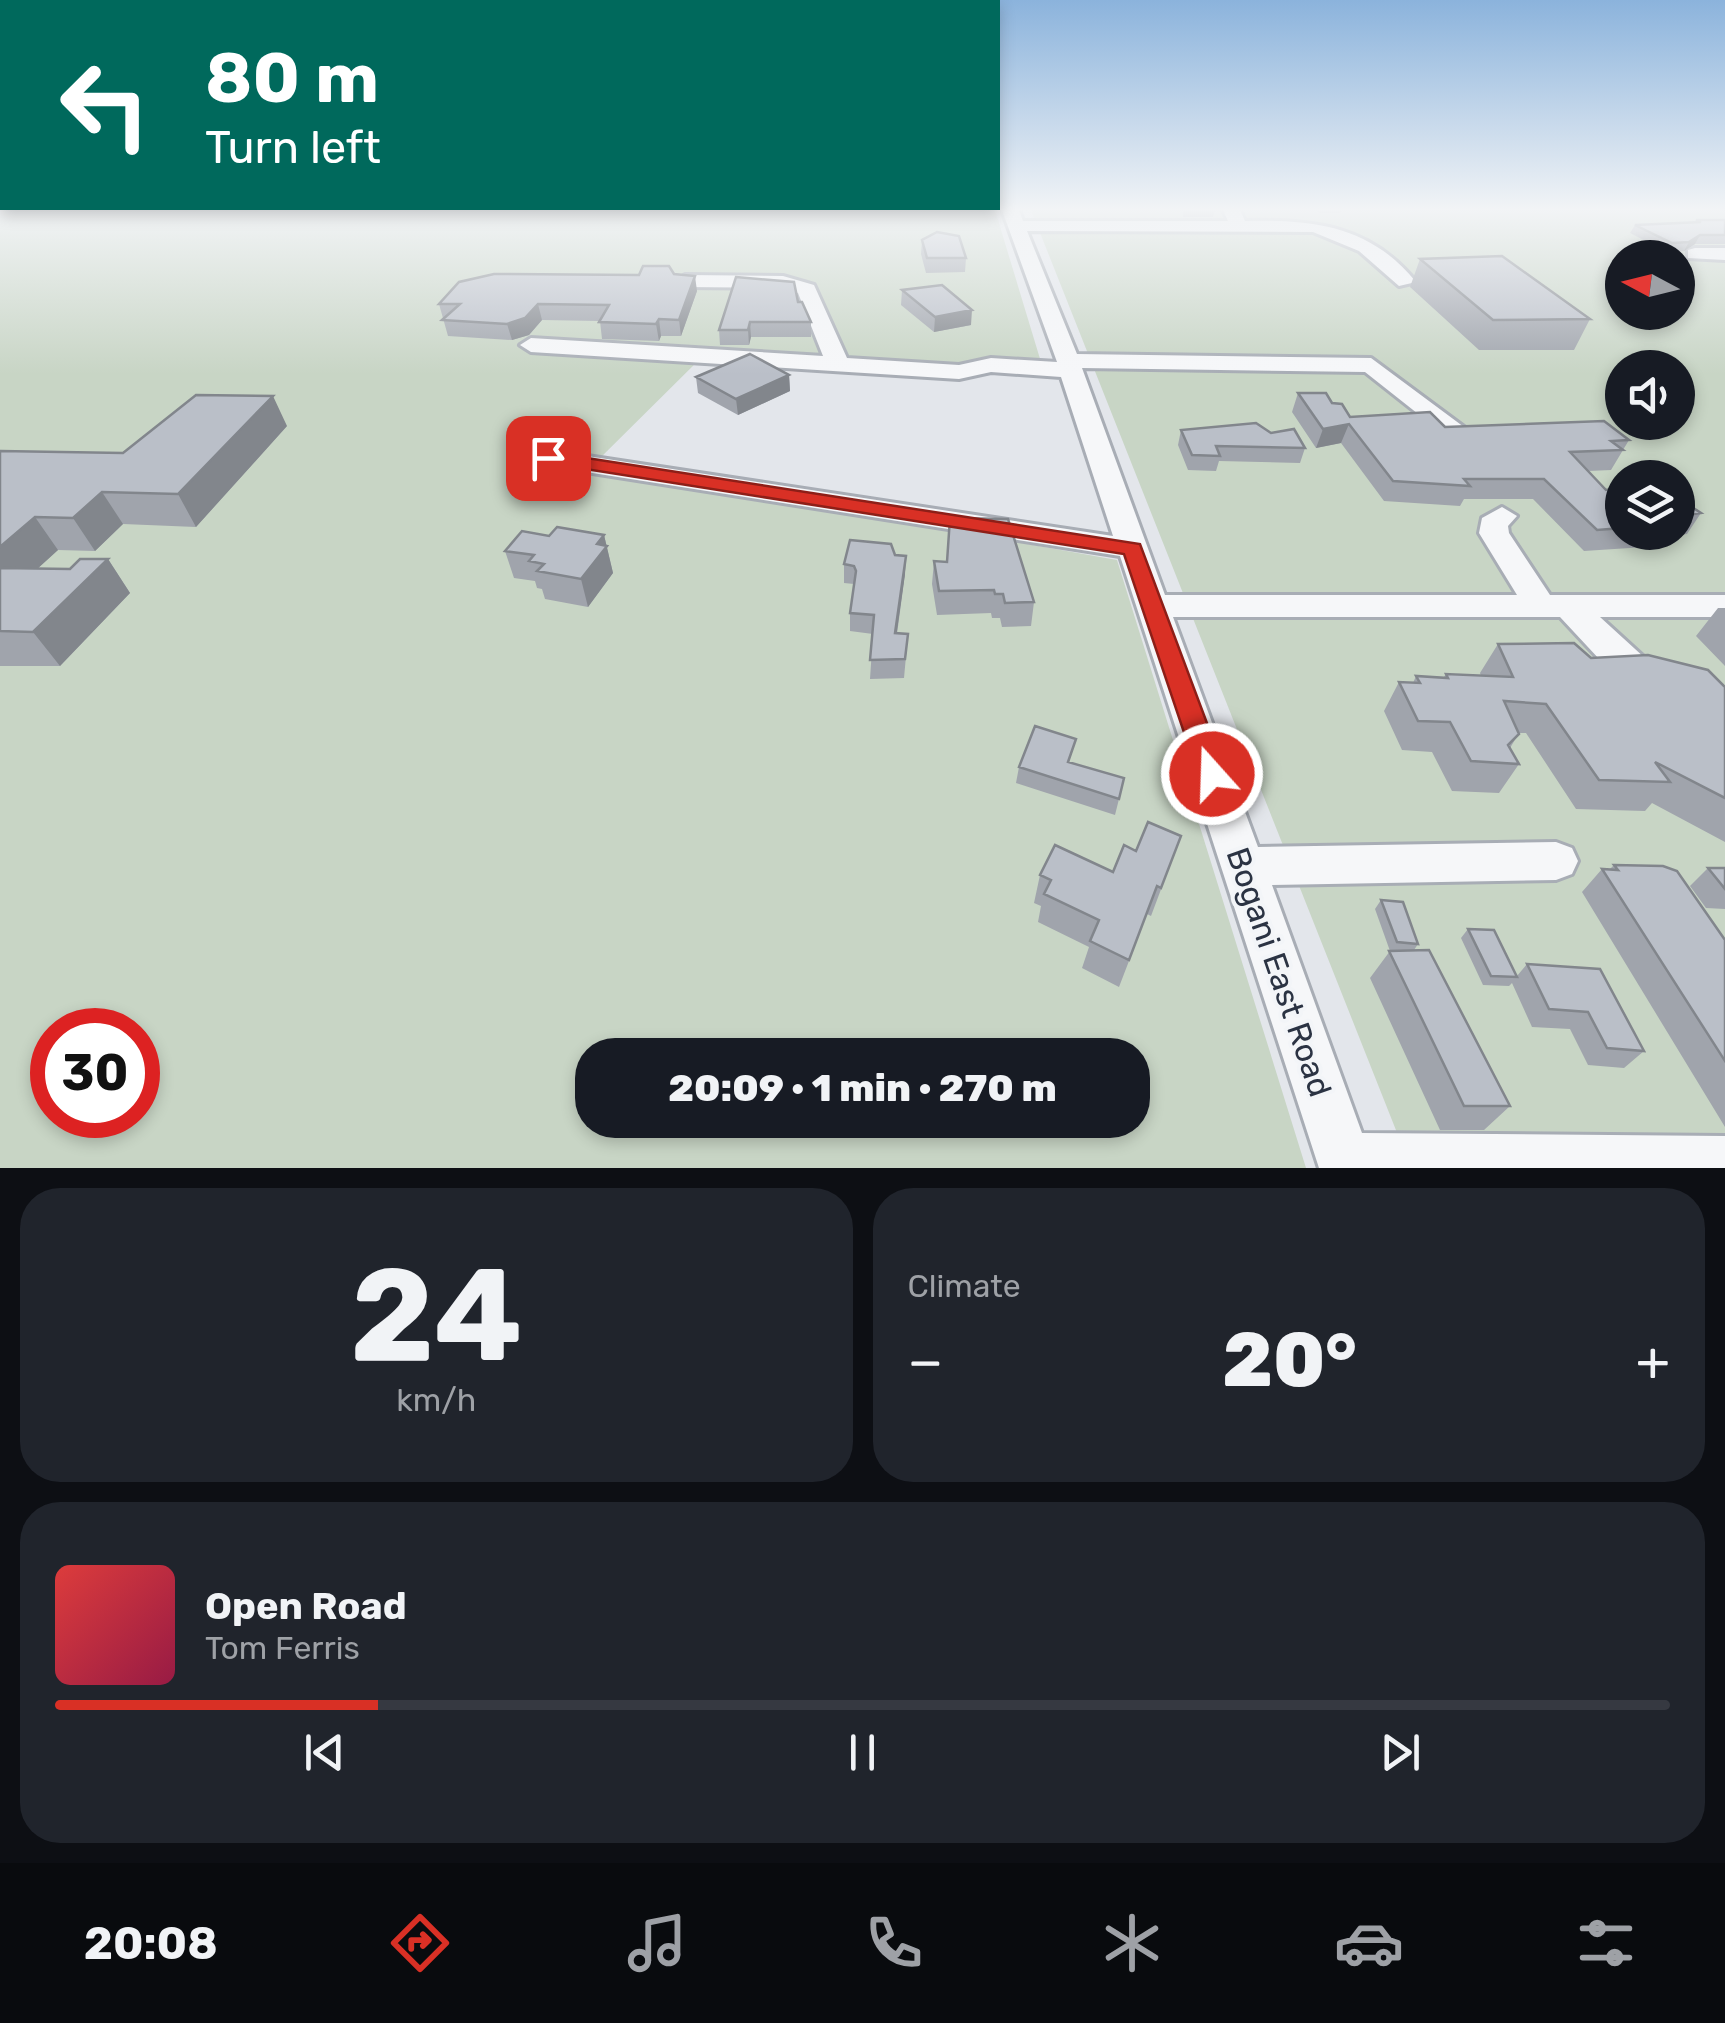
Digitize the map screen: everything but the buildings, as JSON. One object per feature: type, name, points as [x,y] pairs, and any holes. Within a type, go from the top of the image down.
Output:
[{"type":"street","name":"Bogani East Road","points":[[1031,265],[1346,1164]]},
{"type":"street","points":[[1386,265],[1406,282]]},
{"type":"street","points":[[685,280],[783,282],[808,290],[838,364]]},
{"type":"street","points":[[530,345],[959,372],[991,365],[1371,364],[1455,430]]},
{"type":"street","points":[[548,458],[1133,549]]},
{"type":"street","points":[[1502,516],[1492,524],[1494,534],[1557,609],[1627,666],[1652,680],[1684,683]]},
{"type":"street","points":[[1153,606],[1722,608]]},
{"type":"street","points":[[1580,669],[1627,666]]},
{"type":"street","points":[[1243,866],[1556,861]]},
{"type":"street","points":[[1346,1164],[1725,1164]]},
{"type":"green space","points":[[0,265],[1011,265],[1044,372],[707,352],[592,466],[1117,560],[1306,1168],[0,1168]]},
{"type":"green space","points":[[1053,265],[1605,265],[1605,330],[1695,330],[1695,265],[1725,265],[1725,1168],[1411,1168]]},
{"type":"route","points":[[548,458],[1133,549],[1212,774]]}]
